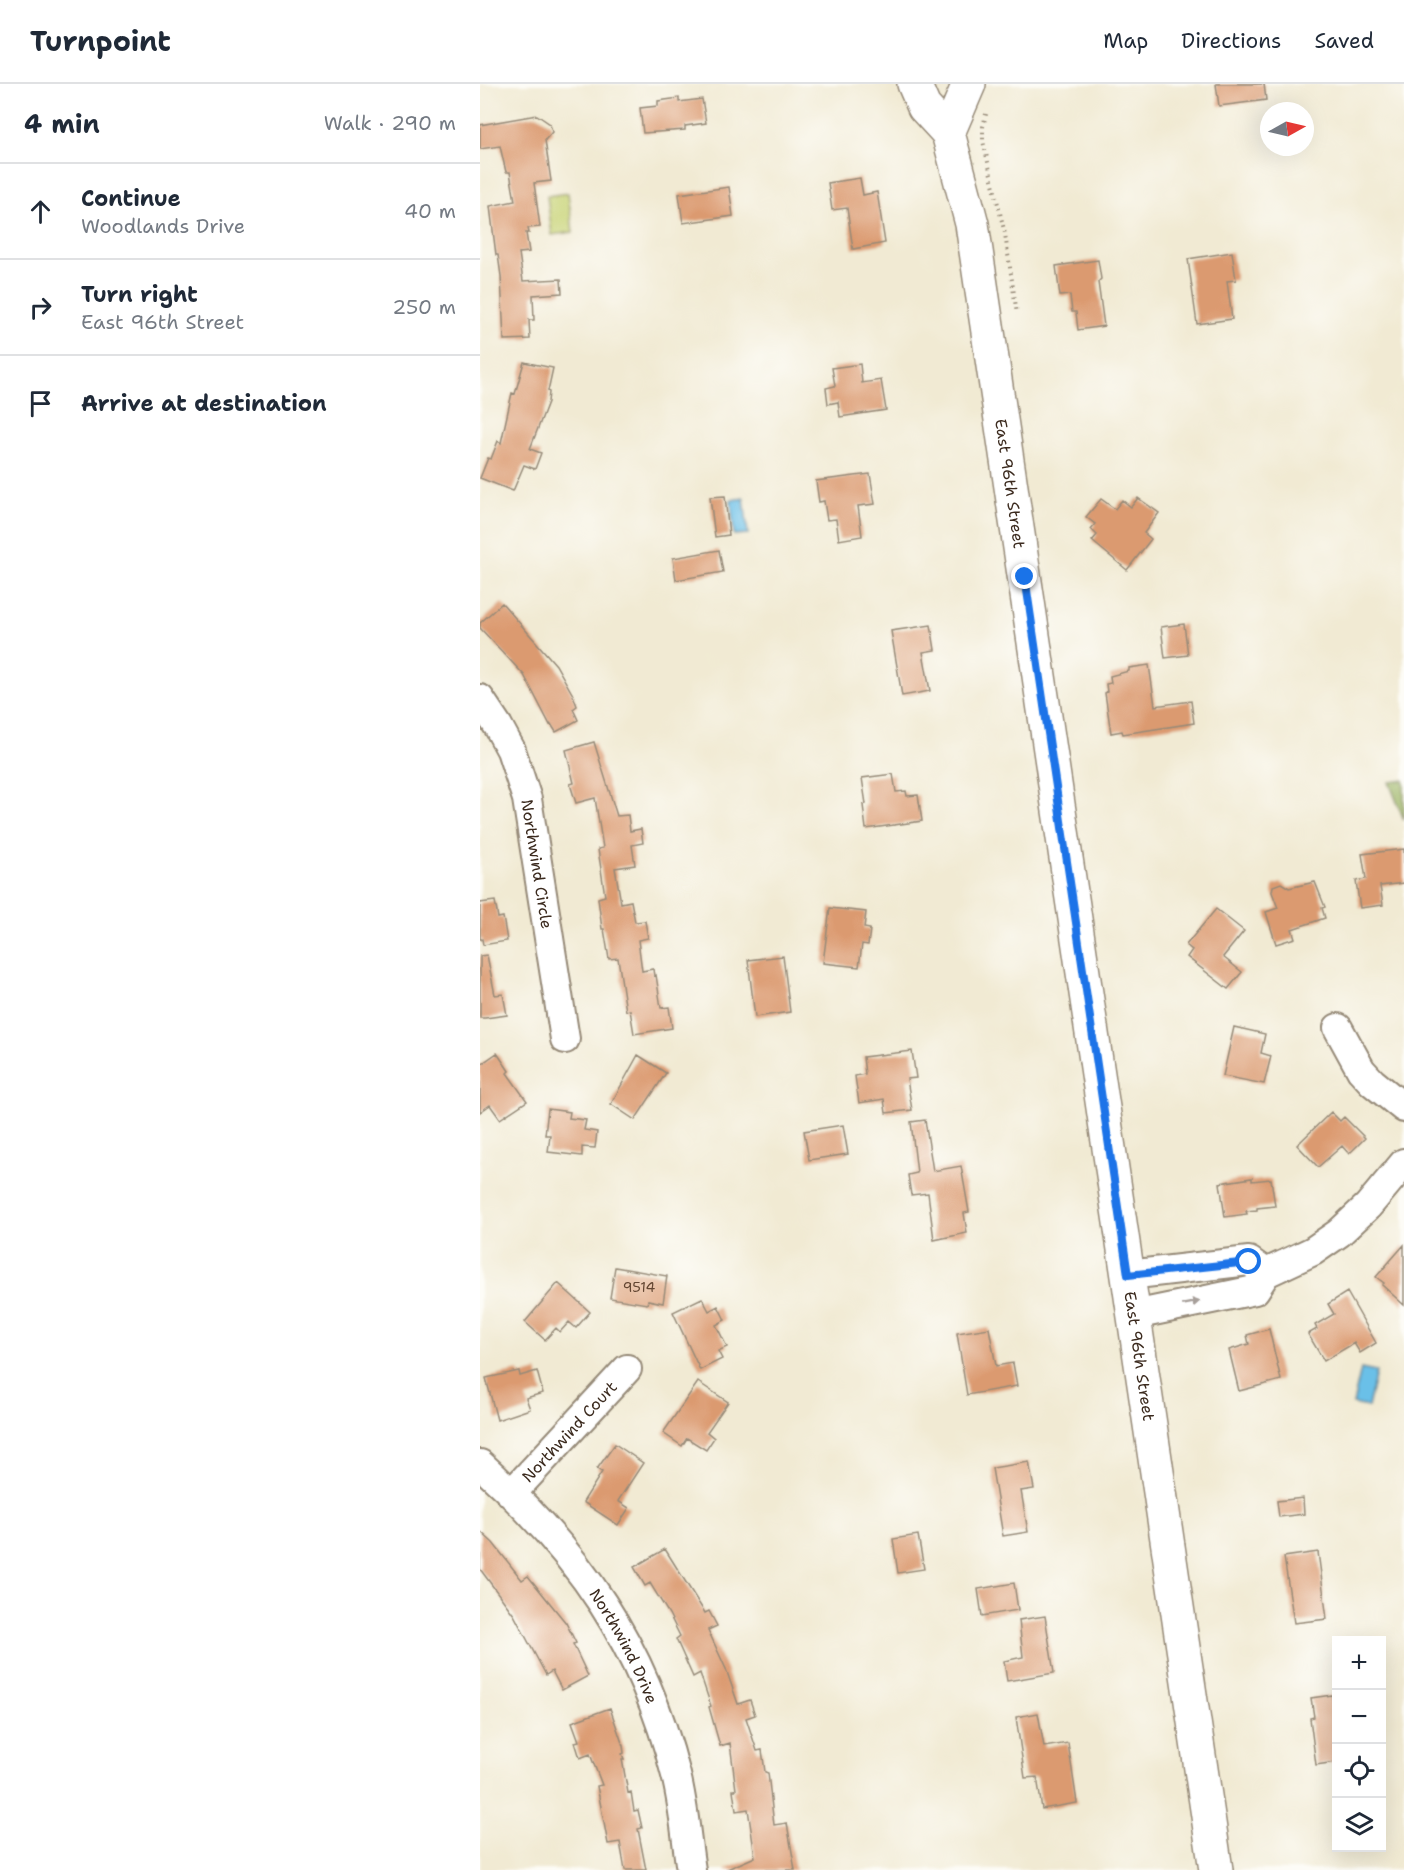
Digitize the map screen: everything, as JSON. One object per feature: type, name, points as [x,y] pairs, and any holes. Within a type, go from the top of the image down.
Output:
[{"type":"main road","name":"East 96th Street","points":[[914,84],[924,107],[948,133],[972,224],[1216,1870]]},
{"type":"main road","points":[[948,133],[978,95]]},
{"type":"street","name":"Northwind Circle","points":[[480,699],[511,750],[527,799],[565,1039]]},
{"type":"street","points":[[1338,1028],[1361,1070],[1404,1108]]},
{"type":"street","points":[[1134,1315],[1256,1290],[1266,1273],[1313,1251],[1339,1233],[1368,1206],[1404,1163]]},
{"type":"street","points":[[1128,1275],[1249,1262],[1266,1273]]},
{"type":"street","name":"Northwind Court","points":[[512,1493],[627,1370]]},
{"type":"street","name":"Northwind Drive","points":[[480,1464],[512,1493],[566,1551],[591,1584],[624,1638],[640,1670],[659,1718],[676,1777],[691,1870]]},
{"type":"path","points":[[978,95],[983,141],[1005,234],[1017,314]]},
{"type":"green space","points":[[568,193],[573,232],[552,235],[547,196]]},
{"type":"green space","points":[[1404,780],[1404,820],[1389,782]]},
{"type":"water","points":[[744,498],[748,534],[734,535],[731,500]]},
{"type":"water","points":[[1361,1369],[1376,1372],[1368,1407],[1353,1404]]},
{"type":"building","points":[[1216,84],[1264,84],[1266,100],[1219,106]]},
{"type":"building","points":[[679,98],[679,102],[702,99],[706,123],[685,126],[685,130],[643,133],[640,108],[658,106],[658,101]]},
{"type":"building","points":[[537,115],[550,124],[552,132],[545,140],[551,181],[534,183],[540,227],[528,228],[529,233],[526,233],[529,252],[519,253],[523,281],[561,279],[562,293],[533,295],[534,320],[529,320],[530,339],[504,340],[501,276],[490,206],[515,201],[510,172],[506,172],[500,146],[480,149],[480,125]]},
{"type":"building","points":[[860,178],[863,195],[877,192],[885,243],[853,249],[847,208],[832,210],[828,183]]},
{"type":"building","points":[[729,187],[733,216],[683,223],[679,194]]},
{"type":"building","points":[[1232,252],[1236,280],[1227,281],[1232,319],[1197,324],[1188,259]]},
{"type":"building","points":[[1098,260],[1101,279],[1098,282],[1104,326],[1078,330],[1076,312],[1072,312],[1070,295],[1060,296],[1056,266]]},
{"type":"building","points":[[524,362],[553,368],[548,402],[530,449],[541,453],[535,469],[524,465],[513,491],[480,478],[498,441],[501,443],[512,393],[515,394]]},
{"type":"building","points":[[860,364],[862,383],[881,380],[886,410],[840,417],[838,402],[828,404],[826,388],[835,386],[832,368]]},
{"type":"building","points":[[870,474],[875,504],[858,506],[862,536],[839,540],[836,519],[827,520],[824,501],[819,502],[816,481]]},
{"type":"building","points":[[725,496],[729,535],[715,537],[710,497]]},
{"type":"building","points":[[1138,498],[1159,513],[1144,533],[1151,539],[1127,570],[1092,541],[1097,535],[1091,529],[1095,524],[1086,517],[1101,499],[1115,509],[1122,500],[1131,507]]},
{"type":"building","points":[[719,550],[723,572],[676,580],[673,558]]},
{"type":"building","points":[[502,603],[556,665],[573,695],[577,706],[573,709],[578,720],[556,732],[550,725],[524,675],[480,628],[480,623]]},
{"type":"building","points":[[1184,624],[1188,655],[1165,658],[1161,627]]},
{"type":"building","points":[[931,625],[935,650],[923,652],[930,691],[902,696],[891,631]]},
{"type":"building","points":[[1149,665],[1155,706],[1191,701],[1194,723],[1123,734],[1122,731],[1111,733],[1105,693],[1107,692],[1106,684],[1111,683],[1110,676],[1129,671],[1129,668]]},
{"type":"building","points":[[594,742],[617,816],[628,815],[630,831],[641,829],[643,843],[632,845],[635,865],[615,868],[621,903],[631,901],[635,922],[645,921],[648,938],[638,940],[642,971],[653,969],[661,1008],[669,1007],[672,1028],[634,1034],[630,1010],[626,1011],[618,958],[609,959],[598,898],[605,896],[598,849],[603,848],[595,798],[576,803],[570,784],[574,783],[566,750]]},
{"type":"building","points":[[893,774],[896,792],[906,791],[907,796],[918,795],[922,821],[866,829],[863,805],[866,804],[862,778]]},
{"type":"building","points":[[1404,849],[1404,883],[1380,886],[1383,905],[1360,908],[1356,881],[1366,879],[1362,854]]},
{"type":"building","points":[[1315,882],[1325,907],[1322,908],[1325,918],[1292,929],[1295,938],[1276,944],[1266,912],[1278,908],[1272,892],[1273,886],[1281,883],[1289,888]]},
{"type":"building","points":[[495,901],[498,918],[503,917],[507,941],[483,945],[480,939],[480,903]]},
{"type":"building","points":[[830,908],[866,912],[864,928],[870,929],[868,945],[862,944],[859,967],[823,963]]},
{"type":"building","points":[[1216,909],[1244,931],[1223,957],[1242,972],[1228,989],[1187,957],[1192,950],[1186,945]]},
{"type":"building","points":[[487,955],[495,995],[503,994],[507,1015],[480,1018],[480,956]]},
{"type":"building","points":[[783,956],[790,1012],[755,1017],[748,960]]},
{"type":"building","points":[[1234,1027],[1265,1034],[1261,1053],[1271,1056],[1264,1084],[1223,1076]]},
{"type":"building","points":[[912,1051],[916,1078],[907,1079],[912,1110],[886,1113],[884,1099],[859,1103],[855,1076],[865,1074],[863,1057]]},
{"type":"building","points":[[497,1053],[509,1071],[507,1073],[527,1101],[500,1119],[490,1105],[480,1112],[480,1065]]},
{"type":"building","points":[[638,1055],[666,1073],[635,1120],[611,1104]]},
{"type":"building","points":[[548,1109],[570,1112],[569,1118],[586,1120],[584,1130],[597,1132],[595,1148],[582,1147],[582,1156],[548,1152],[550,1135],[545,1135]]},
{"type":"building","points":[[1331,1112],[1340,1121],[1344,1117],[1365,1138],[1349,1154],[1342,1146],[1318,1167],[1297,1145]]},
{"type":"building","points":[[925,1120],[933,1171],[961,1166],[969,1212],[964,1213],[967,1233],[934,1240],[928,1193],[911,1195],[908,1175],[917,1173],[911,1122]]},
{"type":"building","points":[[843,1125],[848,1154],[809,1160],[804,1131]]},
{"type":"building","points":[[1252,1178],[1252,1181],[1271,1179],[1275,1206],[1257,1208],[1257,1210],[1246,1211],[1247,1214],[1225,1217],[1220,1183]]},
{"type":"building","points":[[1404,1245],[1404,1305],[1376,1277]]},
{"type":"building","points":[[615,1267],[667,1276],[663,1303],[648,1300],[647,1304],[610,1298]]},
{"type":"building","points":[[558,1283],[590,1312],[576,1328],[569,1322],[560,1332],[556,1328],[545,1340],[525,1322]]},
{"type":"building","points":[[1347,1292],[1376,1343],[1360,1353],[1354,1343],[1324,1361],[1308,1334],[1317,1329],[1315,1325],[1334,1314],[1328,1304]]},
{"type":"building","points":[[702,1298],[709,1311],[718,1306],[725,1320],[716,1325],[727,1347],[718,1351],[722,1359],[700,1370],[673,1312]]},
{"type":"building","points":[[989,1328],[996,1366],[1013,1363],[1017,1386],[967,1395],[957,1333]]},
{"type":"building","points":[[1269,1329],[1281,1380],[1239,1391],[1229,1350],[1249,1344],[1247,1335]]},
{"type":"building","points":[[519,1371],[520,1376],[537,1371],[543,1393],[526,1398],[530,1409],[497,1420],[486,1378]]},
{"type":"building","points":[[698,1382],[728,1402],[707,1432],[714,1438],[706,1450],[687,1438],[682,1446],[663,1433]]},
{"type":"building","points":[[615,1444],[643,1463],[618,1501],[629,1508],[618,1525],[583,1502],[602,1472],[597,1469]]},
{"type":"building","points":[[1029,1462],[1034,1489],[1021,1491],[1028,1532],[1003,1536],[992,1468]]},
{"type":"building","points":[[1303,1498],[1304,1514],[1279,1517],[1277,1501]]},
{"type":"building","points":[[480,1531],[493,1543],[522,1580],[528,1576],[566,1623],[588,1676],[562,1690],[552,1671],[546,1675],[514,1615],[480,1569]]},
{"type":"building","points":[[918,1535],[924,1569],[898,1573],[893,1539]]},
{"type":"building","points":[[665,1549],[705,1613],[709,1611],[717,1626],[708,1630],[726,1669],[738,1704],[750,1700],[755,1715],[746,1718],[757,1751],[762,1750],[765,1772],[768,1773],[774,1825],[787,1823],[795,1870],[725,1870],[755,1857],[748,1809],[736,1811],[733,1790],[736,1790],[730,1743],[720,1746],[709,1707],[711,1706],[700,1673],[693,1677],[676,1639],[680,1636],[669,1614],[650,1583],[645,1586],[634,1567]]},
{"type":"building","points":[[1318,1552],[1327,1619],[1294,1623],[1284,1557]]},
{"type":"building","points":[[1014,1583],[1018,1610],[982,1616],[978,1589]]},
{"type":"building","points":[[1045,1616],[1054,1673],[1007,1681],[1004,1661],[1023,1657],[1019,1620]]},
{"type":"building","points":[[1332,1695],[1332,1763],[1316,1765],[1310,1718],[1314,1717],[1311,1698]]},
{"type":"building","points":[[610,1708],[623,1746],[624,1759],[622,1759],[628,1793],[631,1792],[634,1811],[638,1810],[642,1828],[638,1829],[646,1870],[625,1870],[620,1842],[608,1844],[597,1786],[602,1785],[590,1754],[580,1758],[575,1742],[579,1741],[572,1722]]},
{"type":"building","points":[[1038,1713],[1044,1747],[1068,1743],[1077,1803],[1042,1809],[1037,1777],[1025,1778],[1016,1717]]},
{"type":"route","points":[[1025,577],[1128,1275],[1249,1262]]}]
